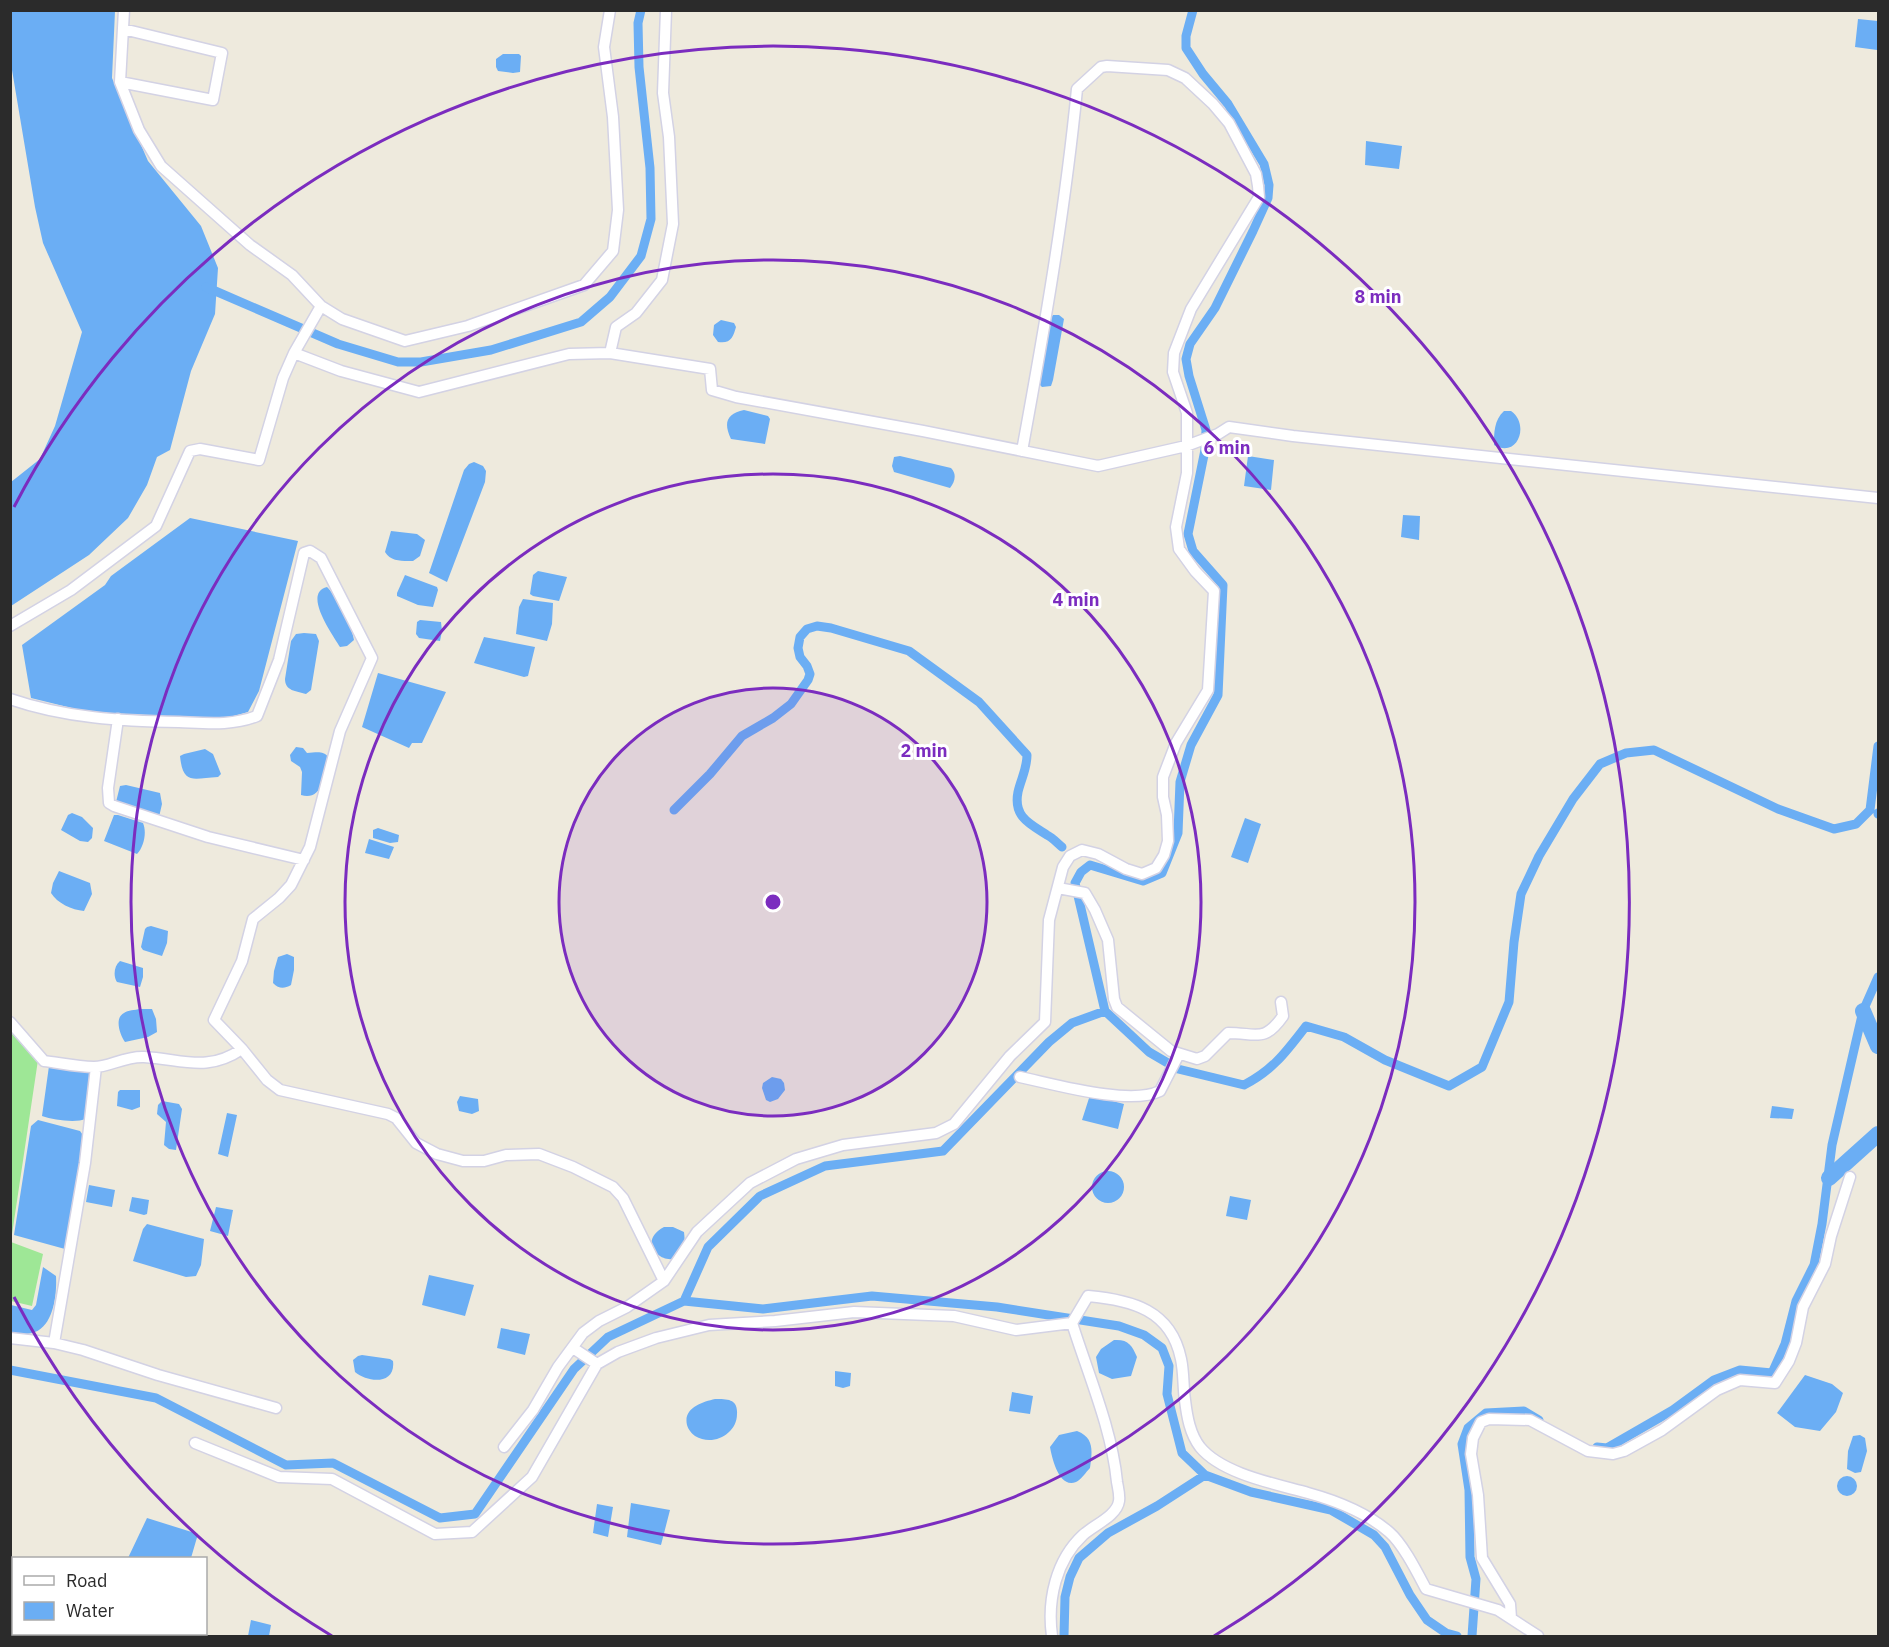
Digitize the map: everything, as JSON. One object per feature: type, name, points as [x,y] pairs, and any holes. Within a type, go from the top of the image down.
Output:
[{"type":"street","points":[[124,10],[120,82],[139,130],[161,166],[250,245],[292,275],[321,306],[342,319],[405,341],[468,326],[584,285],[613,251],[618,210],[613,117],[604,47],[610,10]]},
{"type":"street","points":[[610,353],[616,327],[636,313],[662,280],[672,230],[669,137],[663,93],[666,10]]},
{"type":"street","points":[[120,82],[213,100],[222,53],[123,29]]},
{"type":"street","points":[[504,1447],[533,1410],[583,1333],[599,1321],[645,1296],[664,1281],[697,1232],[750,1183],[796,1159],[843,1145],[936,1133],[954,1124],[1010,1056],[1045,1022],[1049,920],[1063,867],[1071,856],[1082,850],[1098,854],[1126,869],[1142,874],[1156,868],[1164,855],[1168,841],[1163,777],[1176,743],[1208,690],[1214,591],[1179,549],[1176,527],[1187,473],[1189,445],[1187,413],[1173,372],[1174,353],[1191,309],[1259,197],[1256,174],[1229,123],[1214,104],[1185,78],[1168,70],[1107,66],[1101,68],[1077,89],[1070,159],[1046,319],[1022,451]]},
{"type":"street","points":[[10,626],[71,590],[156,526],[190,451],[200,448],[259,460],[283,378],[294,353],[321,306]]},
{"type":"street","points":[[294,353],[341,371],[419,392],[560,355],[610,353],[710,369],[712,390],[736,397],[1098,466],[1189,445],[1230,427],[1293,436],[1878,498]]},
{"type":"street","points":[[10,699],[77,716],[118,719],[237,723],[257,716],[279,660],[304,553],[310,551],[321,558],[372,658],[340,730],[310,847],[285,892],[253,920],[242,961],[214,1020],[267,1080],[280,1090],[388,1114],[396,1118],[416,1143],[437,1154],[463,1161],[484,1161],[506,1155],[539,1154],[614,1187],[623,1198],[664,1281]]},
{"type":"street","points":[[118,719],[108,788],[109,803],[208,837],[304,860]]},
{"type":"street","points":[[1058,888],[1085,893],[1098,916],[1108,940],[1114,999],[1117,1006],[1155,1039],[1179,1054],[1197,1059],[1205,1056],[1228,1033],[1266,1034],[1283,1016],[1281,1002]]},
{"type":"street","points":[[10,1022],[44,1061],[96,1067],[119,1060],[142,1057],[198,1064],[231,1057],[242,1049]]},
{"type":"street","points":[[1020,1077],[1084,1090],[1128,1096],[1147,1096],[1160,1091],[1179,1054]]},
{"type":"street","points":[[54,1343],[85,1163],[96,1067]]},
{"type":"street","points":[[1511,1618],[1510,1604],[1482,1558],[1478,1495],[1471,1454],[1477,1427],[1481,1422],[1489,1419],[1530,1419],[1588,1451],[1613,1454],[1624,1451],[1662,1430],[1717,1390],[1740,1380],[1775,1383],[1789,1361],[1796,1343],[1803,1307],[1825,1264],[1831,1236],[1850,1177]]},
{"type":"street","points":[[1052,1636],[1050,1626],[1054,1583],[1066,1556],[1082,1535],[1114,1512],[1119,1501],[1114,1457],[1072,1323],[1088,1296],[1111,1298],[1159,1316],[1177,1346],[1181,1360],[1187,1419],[1193,1434],[1201,1448],[1224,1466],[1278,1487],[1318,1496],[1367,1515],[1392,1534],[1426,1589],[1498,1610],[1538,1636]]},
{"type":"street","points":[[195,1443],[279,1477],[332,1479],[435,1534],[472,1532],[532,1477],[597,1364],[618,1352],[656,1338],[709,1325],[775,1321],[854,1312],[954,1316],[1016,1330],[1072,1323]]},
{"type":"street","points":[[10,1338],[54,1343],[83,1350],[158,1375],[276,1408]]},
{"type":"street","points":[[573,1348],[597,1364]]},
{"type":"green space","points":[[11,1030],[38,1060],[11,1241]]},
{"type":"green space","points":[[11,1242],[43,1254],[32,1306],[11,1301]]},
{"type":"water","points":[[11,11],[115,11],[112,78],[148,161],[201,226],[218,268],[215,314],[191,371],[170,450],[157,457],[147,485],[128,518],[89,555],[11,606],[11,482],[40,459],[55,426],[82,332],[43,243],[35,207],[11,64]]},
{"type":"water","points":[[1858,19],[1878,21],[1877,50],[1855,47]]},
{"type":"water","points":[[503,54],[521,56],[520,72],[498,71],[496,59]]},
{"type":"water","points":[[1366,141],[1402,146],[1399,169],[1365,165]]},
{"type":"water","points":[[1053,315],[1059,315],[1064,319],[1053,380],[1051,386],[1042,387],[1039,377],[1050,319]]},
{"type":"water","points":[[721,320],[734,323],[736,327],[732,337],[726,342],[718,342],[713,335],[714,325]]},
{"type":"water","points":[[744,410],[768,416],[770,419],[765,444],[731,439],[727,428],[728,420],[730,416]]},
{"type":"water","points":[[1504,411],[1511,411],[1517,417],[1520,431],[1515,444],[1502,448],[1494,445],[1494,436],[1496,423]]},
{"type":"water","points":[[900,456],[951,468],[955,475],[953,483],[950,488],[894,472],[892,466],[894,457]]},
{"type":"water","points":[[1248,456],[1274,460],[1271,490],[1244,486]]},
{"type":"water","points":[[474,462],[483,466],[486,471],[485,482],[447,582],[429,573],[464,470]]},
{"type":"water","points":[[1403,515],[1420,516],[1419,540],[1401,537]]},
{"type":"water","points":[[190,518],[298,541],[259,691],[248,712],[230,717],[202,718],[88,712],[31,698],[22,645],[105,585],[111,576]]},
{"type":"water","points":[[391,531],[417,534],[425,540],[420,556],[413,561],[405,561],[388,555],[385,552]]},
{"type":"water","points":[[538,571],[567,577],[559,601],[530,594],[533,575]]},
{"type":"water","points":[[405,575],[437,587],[433,607],[418,605],[397,596]]},
{"type":"water","points":[[327,587],[339,604],[350,627],[354,640],[347,646],[340,647],[318,605],[320,591]]},
{"type":"water","points":[[523,599],[553,603],[552,624],[547,641],[516,634],[519,607]]},
{"type":"water","points":[[420,620],[441,622],[440,641],[419,638],[416,634],[417,622]]},
{"type":"water","points":[[296,634],[316,634],[319,641],[311,690],[306,694],[289,688],[285,683],[291,641]]},
{"type":"water","points":[[484,637],[535,647],[528,676],[524,677],[474,663]]},
{"type":"water","points":[[378,673],[446,692],[422,743],[412,743],[409,748],[362,727]]},
{"type":"water","points":[[296,747],[303,748],[307,753],[321,753],[328,757],[322,785],[314,794],[308,796],[301,795],[302,772],[300,767],[291,761],[290,755]]},
{"type":"water","points":[[205,749],[213,754],[221,774],[218,777],[196,779],[187,776],[180,756]]},
{"type":"water","points":[[126,785],[160,793],[162,804],[159,817],[116,802],[120,786]]},
{"type":"water","points":[[72,813],[82,817],[93,828],[92,838],[88,842],[80,841],[61,830],[68,815]]},
{"type":"water","points":[[114,815],[143,823],[144,839],[137,854],[104,841]]},
{"type":"water","points":[[1245,818],[1261,824],[1248,863],[1231,857]]},
{"type":"water","points":[[378,828],[399,835],[398,842],[390,843],[373,838],[373,830]]},
{"type":"water","points":[[369,839],[394,847],[389,859],[365,853]]},
{"type":"water","points":[[59,871],[90,883],[92,894],[84,911],[65,905],[51,893]]},
{"type":"water","points":[[151,926],[168,931],[167,943],[162,956],[143,950],[141,947],[145,929]]},
{"type":"water","points":[[287,954],[294,957],[294,970],[291,985],[282,988],[273,983],[274,971],[278,957]]},
{"type":"water","points":[[120,961],[143,968],[140,987],[117,982],[115,971]]},
{"type":"water","points":[[152,1009],[157,1032],[148,1037],[125,1042],[120,1031],[119,1019],[126,1012]]},
{"type":"water","points":[[49,1066],[90,1071],[86,1119],[76,1121],[42,1116]]},
{"type":"water","points":[[772,1077],[781,1079],[785,1090],[778,1099],[770,1102],[766,1100],[762,1088],[763,1083]]},
{"type":"water","points":[[120,1090],[140,1090],[140,1107],[132,1110],[117,1106]]},
{"type":"water","points":[[1090,1095],[1124,1104],[1118,1129],[1082,1120]]},
{"type":"water","points":[[460,1096],[478,1099],[479,1111],[472,1114],[459,1111],[457,1102]]},
{"type":"water","points":[[162,1101],[179,1104],[182,1109],[176,1150],[164,1145],[166,1122],[157,1114],[158,1105]]},
{"type":"water","points":[[1772,1106],[1794,1109],[1792,1119],[1770,1118]]},
{"type":"water","points":[[227,1113],[237,1115],[228,1157],[218,1154]]},
{"type":"water","points":[[38,1120],[80,1131],[85,1138],[65,1249],[14,1235],[31,1126]]},
{"type":"water","points":[[1108,1171],[1119,1176],[1124,1187],[1119,1198],[1108,1203],[1097,1198],[1092,1187],[1097,1176]]},
{"type":"water","points":[[89,1185],[115,1190],[112,1207],[86,1202]]},
{"type":"water","points":[[1230,1196],[1251,1200],[1247,1220],[1226,1216]]},
{"type":"water","points":[[132,1197],[149,1200],[147,1214],[129,1211]]},
{"type":"water","points":[[216,1207],[233,1210],[228,1236],[210,1231]]},
{"type":"water","points":[[147,1224],[204,1239],[201,1265],[196,1276],[186,1277],[133,1261],[143,1229]]},
{"type":"water","points":[[664,1227],[673,1227],[684,1232],[684,1248],[678,1257],[670,1259],[655,1252],[652,1244],[654,1235]]},
{"type":"water","points":[[43,1267],[56,1276],[55,1299],[50,1316],[46,1323],[35,1332],[11,1335],[11,1305],[32,1310],[36,1305]]},
{"type":"water","points":[[429,1275],[474,1285],[465,1316],[422,1305]]},
{"type":"water","points":[[501,1328],[530,1334],[525,1355],[497,1348]]},
{"type":"water","points":[[1114,1340],[1126,1342],[1137,1357],[1131,1376],[1112,1379],[1099,1373],[1096,1357],[1101,1349]]},
{"type":"water","points":[[362,1355],[390,1359],[393,1361],[393,1369],[386,1378],[380,1380],[360,1376],[355,1372],[353,1360]]},
{"type":"water","points":[[835,1371],[851,1373],[850,1386],[843,1388],[835,1386]]},
{"type":"water","points":[[1805,1375],[1832,1384],[1843,1393],[1836,1412],[1820,1431],[1795,1427],[1777,1413]]},
{"type":"water","points":[[1012,1392],[1033,1396],[1030,1414],[1009,1411]]},
{"type":"water","points":[[715,1399],[728,1400],[736,1405],[736,1421],[723,1437],[702,1439],[688,1428],[688,1414],[699,1404]]},
{"type":"water","points":[[1077,1431],[1087,1437],[1090,1442],[1092,1451],[1090,1468],[1078,1481],[1070,1483],[1065,1481],[1057,1471],[1050,1447],[1059,1435]]},
{"type":"water","points":[[1860,1435],[1865,1438],[1867,1451],[1861,1472],[1855,1473],[1847,1469],[1848,1451],[1853,1436]]},
{"type":"water","points":[[1843,1476],[1851,1476],[1857,1482],[1857,1490],[1851,1496],[1843,1496],[1837,1490],[1837,1482]]},
{"type":"water","points":[[631,1503],[670,1510],[661,1545],[627,1537]]},
{"type":"water","points":[[597,1504],[613,1507],[608,1537],[593,1533]]},
{"type":"water","points":[[147,1518],[198,1534],[191,1557],[128,1557]]},
{"type":"water","points":[[251,1620],[271,1625],[269,1636],[248,1636]]},
{"type":"waterway","points":[[206,287],[338,344],[398,362],[421,362],[491,350],[581,322],[610,297],[641,256],[651,219],[650,168],[639,67],[638,23],[641,10]]},
{"type":"waterway","points":[[1193,10],[1186,36],[1186,48],[1203,74],[1228,104],[1264,164],[1269,185],[1268,198],[1215,308],[1190,344],[1186,359],[1206,430],[1205,450],[1188,534],[1193,551],[1223,585],[1218,695],[1191,745],[1180,782],[1178,833],[1162,873],[1143,881],[1090,865],[1081,872],[1075,883],[1105,1011],[1149,1052],[1178,1069],[1244,1085],[1271,1067],[1306,1026],[1344,1037],[1385,1060],[1449,1086],[1482,1067],[1509,1002],[1521,894],[1539,856],[1573,799],[1600,764],[1626,753],[1654,750],[1778,809],[1834,829],[1856,824],[1870,810],[1878,746]]},
{"type":"waterway","points":[[674,810],[710,774],[742,736],[773,718],[791,704],[810,674],[800,657],[798,648],[800,637],[807,629],[817,626],[909,651],[979,702],[1027,755],[1018,792],[1017,801],[1020,814],[1062,847]]},
{"type":"waterway","points":[[1597,1447],[1607,1448],[1673,1410],[1714,1380],[1740,1370],[1772,1373],[1785,1344],[1796,1301],[1814,1265],[1822,1224],[1832,1145],[1863,1011],[1878,977]]},
{"type":"waterway","points":[[684,1301],[708,1247],[760,1196],[825,1166],[943,1151],[1049,1042],[1072,1023],[1105,1011]]},
{"type":"waterway","points":[[1863,1011],[1878,1046]]},
{"type":"waterway","points":[[1829,1178],[1878,1134]]},
{"type":"waterway","points":[[10,1370],[156,1398],[286,1465],[333,1463],[440,1518],[475,1514],[574,1369],[608,1337],[684,1301],[763,1309],[872,1296],[997,1307],[1119,1326],[1144,1335],[1162,1348],[1169,1366],[1167,1394],[1182,1453],[1205,1475]]},
{"type":"waterway","points":[[1472,1636],[1476,1579],[1470,1557],[1469,1490],[1462,1444],[1468,1428],[1486,1413],[1524,1411],[1539,1420]]},
{"type":"waterway","points":[[1064,1636],[1065,1597],[1070,1577],[1079,1558],[1108,1533],[1157,1506],[1205,1475],[1251,1492],[1331,1510],[1374,1535],[1385,1547],[1410,1595],[1427,1620],[1446,1633],[1457,1636]]}]
